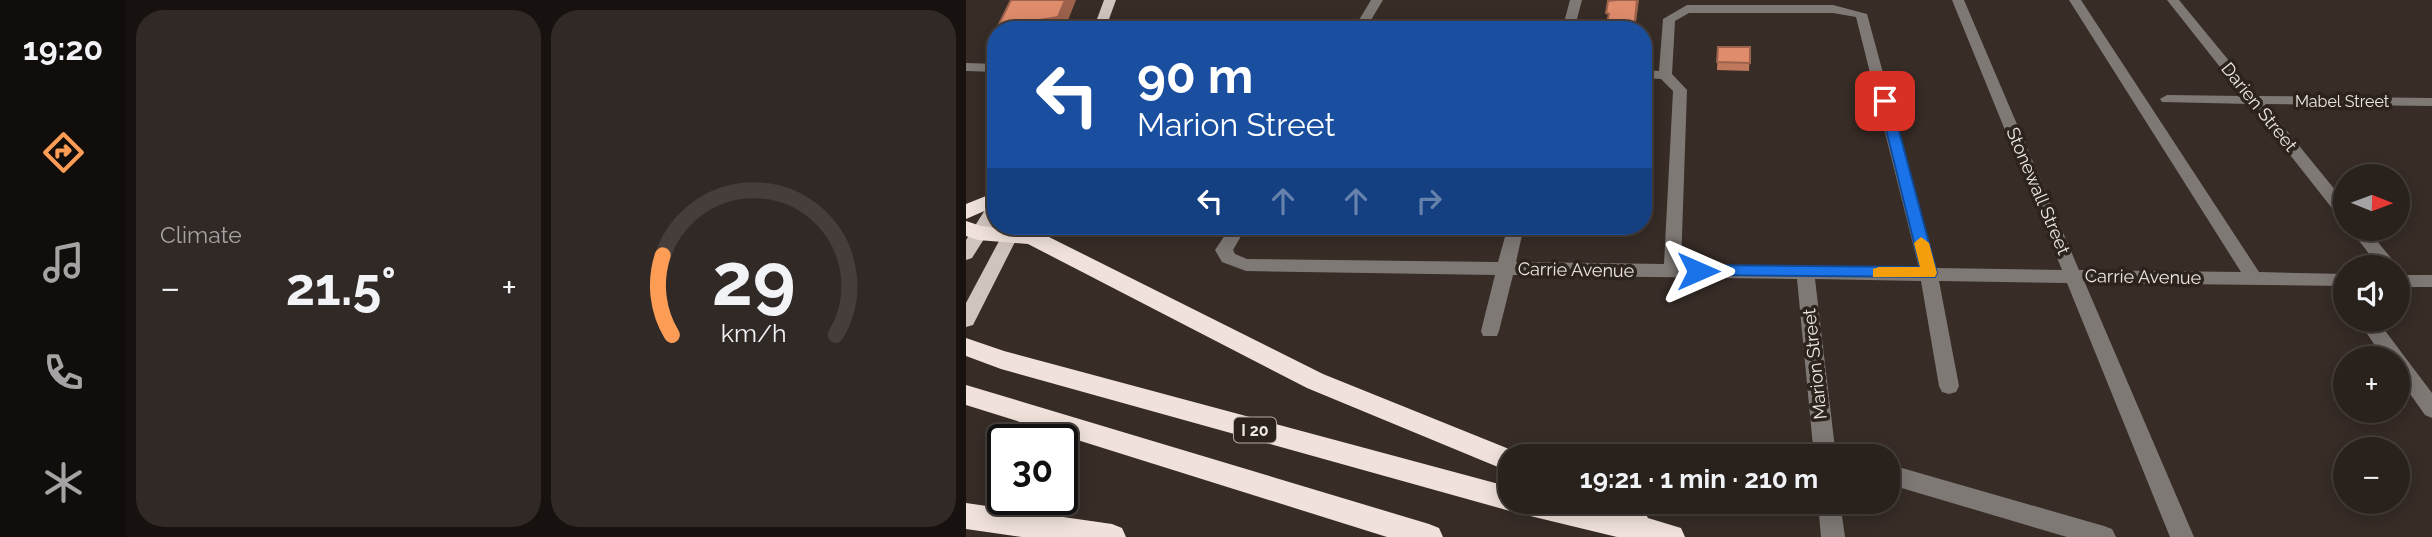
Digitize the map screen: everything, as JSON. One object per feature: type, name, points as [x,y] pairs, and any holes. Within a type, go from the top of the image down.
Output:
[{"type":"highway","points":[[966,212],[987,202]]},
{"type":"highway","points":[[1027,235],[1315,381],[1498,456]]},
{"type":"highway","name":"I 20","points":[[966,347],[1001,360],[1498,496]]},
{"type":"highway","points":[[974,398],[1429,537]]},
{"type":"highway","points":[[1575,514],[1663,535]]},
{"type":"highway","points":[[1625,514],[1663,535]]},
{"type":"highway","points":[[966,516],[1112,537]]},
{"type":"main road","points":[[1102,21],[1110,0]]},
{"type":"main road","points":[[966,254],[972,230],[987,215]]},
{"type":"main road","points":[[966,320],[1010,235]]},
{"type":"street","points":[[1364,21],[1377,0]]},
{"type":"street","points":[[1570,21],[1576,0]]},
{"type":"street","name":"Stonewall Street","points":[[1958,0],[2182,537]]},
{"type":"street","points":[[2075,0],[2253,279]]},
{"type":"street","name":"Darien Street","points":[[2173,0],[2333,198]]},
{"type":"street","points":[[1665,75],[1669,19],[1687,9],[1847,9],[1861,14],[1929,273],[1949,386]]},
{"type":"street","points":[[968,70],[987,69]]},
{"type":"street","points":[[1652,74],[1665,75],[1680,90],[1672,271]]},
{"type":"street","name":"Mabel Street","points":[[2167,99],[2432,102]]},
{"type":"street","name":"Carrie Avenue","points":[[1233,235],[1224,250],[1228,258],[1246,265],[1929,273],[2333,283]]},
{"type":"street","points":[[1490,331],[1513,235]]},
{"type":"street","name":"Marion Street","points":[[1805,271],[1824,444]]},
{"type":"street","points":[[2410,279],[2432,281]]},
{"type":"street","points":[[2410,379],[2432,409]]},
{"type":"street","points":[[1900,478],[2104,537]]},
{"type":"street","points":[[1830,514],[1833,537]]},
{"type":"building","points":[[1011,0],[1065,0],[1058,17],[1039,21],[1000,21]]},
{"type":"building","points":[[1637,0],[1635,21],[1607,21],[1608,1]]},
{"type":"building","points":[[1718,47],[1750,47],[1750,63],[1717,62]]},
{"type":"slow traffic","points":[[1879,273],[1929,273],[1921,243]]},
{"type":"route","points":[[1698,271],[1929,273],[1885,101]]}]
